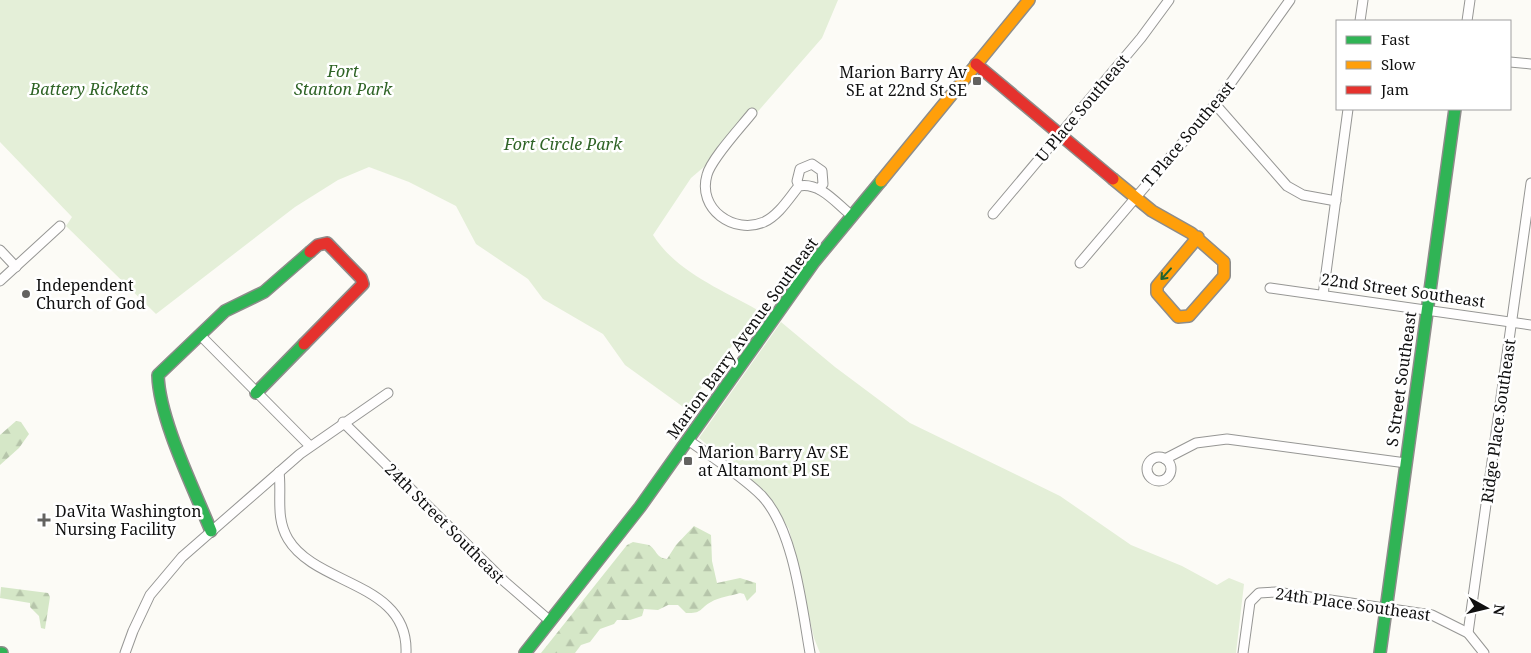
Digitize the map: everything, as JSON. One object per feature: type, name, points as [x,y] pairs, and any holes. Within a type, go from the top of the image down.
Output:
[{"type":"street","name":"U Place Southeast","points":[[993,214],[1141,38],[1169,0]]},
{"type":"street","name":"T Place Southeast","points":[[1080,263],[1215,104],[1290,0]]},
{"type":"street","points":[[1360,20],[1363,0]]},
{"type":"street","points":[[1467,20],[1470,0]]},
{"type":"street","name":"Marion Barry Avenue Southeast","points":[[525,653],[688,440],[776,312],[1024,2]]},
{"type":"street","points":[[1511,62],[1531,64]]},
{"type":"street","points":[[976,64],[1152,211],[1171,218],[1198,237],[1224,262],[1226,273],[1189,316],[1178,317],[1168,308],[1156,290],[1158,282],[1198,237]]},
{"type":"street","points":[[1215,104],[1287,186],[1303,195],[1336,201]]},
{"type":"street","points":[[1323,296],[1348,110]]},
{"type":"street","name":"S Street Southeast","points":[[1380,653],[1455,110]]},
{"type":"street","points":[[752,113],[712,164],[706,175],[706,189],[710,205],[716,214],[733,223],[744,226],[756,225],[775,215],[800,186],[813,186],[852,215]]},
{"type":"street","points":[[800,186],[797,181],[800,169],[812,164],[822,171],[823,184],[819,189]]},
{"type":"street","name":"Ridge Place Southeast","points":[[1468,633],[1531,183]]},
{"type":"street","points":[[0,281],[60,226]]},
{"type":"street","points":[[211,531],[156,383],[159,372],[225,311],[264,292],[318,245],[327,244],[361,278],[363,284],[256,393]]},
{"type":"street","points":[[0,250],[16,267]]},
{"type":"street","name":"22nd Street Southeast","points":[[1270,288],[1531,325]]},
{"type":"street","points":[[200,336],[310,446]]},
{"type":"street","points":[[125,653],[139,616],[159,582],[211,531],[310,446],[388,393]]},
{"type":"street","name":"24th Street Southeast","points":[[343,422],[504,581],[550,621]]},
{"type":"street","points":[[1165,459],[1196,442],[1227,439],[1406,463]]},
{"type":"street","points":[[688,440],[756,491],[780,522],[788,542],[810,653]]},
{"type":"street","points":[[279,472],[280,516],[292,545],[308,559],[364,588],[382,602],[400,624],[405,639],[406,653]]},
{"type":"street","name":"24th Place Southeast","points":[[1243,653],[1250,602],[1255,596],[1263,592],[1276,592],[1432,614],[1468,633]]},
{"type":"street","points":[[1468,633],[1484,653]]},
{"type":"green space","points":[[0,0],[838,0],[822,38],[726,148],[691,178],[653,235],[663,248],[688,271],[763,313],[731,347],[686,409],[625,365],[603,334],[543,299],[528,279],[476,244],[456,206],[409,182],[369,167],[338,180],[295,207],[156,314],[66,226],[72,217],[0,142]]},
{"type":"green space","points":[[781,322],[835,367],[910,423],[1060,496],[1131,545],[1182,566],[1217,585],[1229,578],[1244,584],[1236,653],[820,653],[814,638],[789,529],[763,490],[699,438]]},
{"type":"green space","points":[[16,421],[21,422],[29,434],[19,448],[0,465],[0,435]]},
{"type":"green space","points":[[694,526],[711,535],[712,561],[717,583],[740,578],[756,583],[756,592],[747,601],[744,594],[740,593],[714,600],[695,613],[686,613],[678,605],[668,605],[658,610],[644,609],[642,616],[630,620],[617,620],[614,624],[600,629],[590,642],[581,645],[575,653],[541,653],[627,545],[633,542],[649,545],[661,557],[667,559],[676,545]]},
{"type":"green space","points":[[1,587],[48,593],[50,597],[45,629],[41,628],[39,616],[30,607],[30,603],[0,598]]},
{"type":"traffic: fast","points":[[1380,653],[1455,110]]},
{"type":"traffic: fast","points":[[525,653],[640,507],[814,262],[881,181]]},
{"type":"traffic: fast","points":[[211,531],[171,433],[164,412],[158,375],[225,311],[264,292],[310,252]]},
{"type":"traffic: fast","points":[[256,393],[304,344]]},
{"type":"traffic: slow","points":[[881,181],[1029,0]]},
{"type":"traffic: slow","points":[[1113,179],[1152,211],[1191,233],[1224,262],[1224,276],[1189,316],[1178,317],[1157,293],[1157,286],[1198,237]]},
{"type":"traffic: jam","points":[[976,64],[1113,179]]},
{"type":"traffic: jam","points":[[304,344],[363,284],[361,278],[327,243],[318,245],[310,252]]},
{"type":"place","name":"Marion Barry Av SE at 22nd St SE","points":[[977,81]]},
{"type":"place","name":"Independent Church of God","points":[[26,294]]},
{"type":"place","name":"Marion Barry Av SE at Altamont Pl SE","points":[[688,461]]},
{"type":"place","name":"DaVita Washington Nursing Facility","points":[[44,520]]},
{"type":"park label","name":"Fort Stanton Park","points":[[343,80]]},
{"type":"park label","name":"Battery Ricketts","points":[[89,89]]},
{"type":"park label","name":"Fort Circle Park","points":[[563,144]]}]
